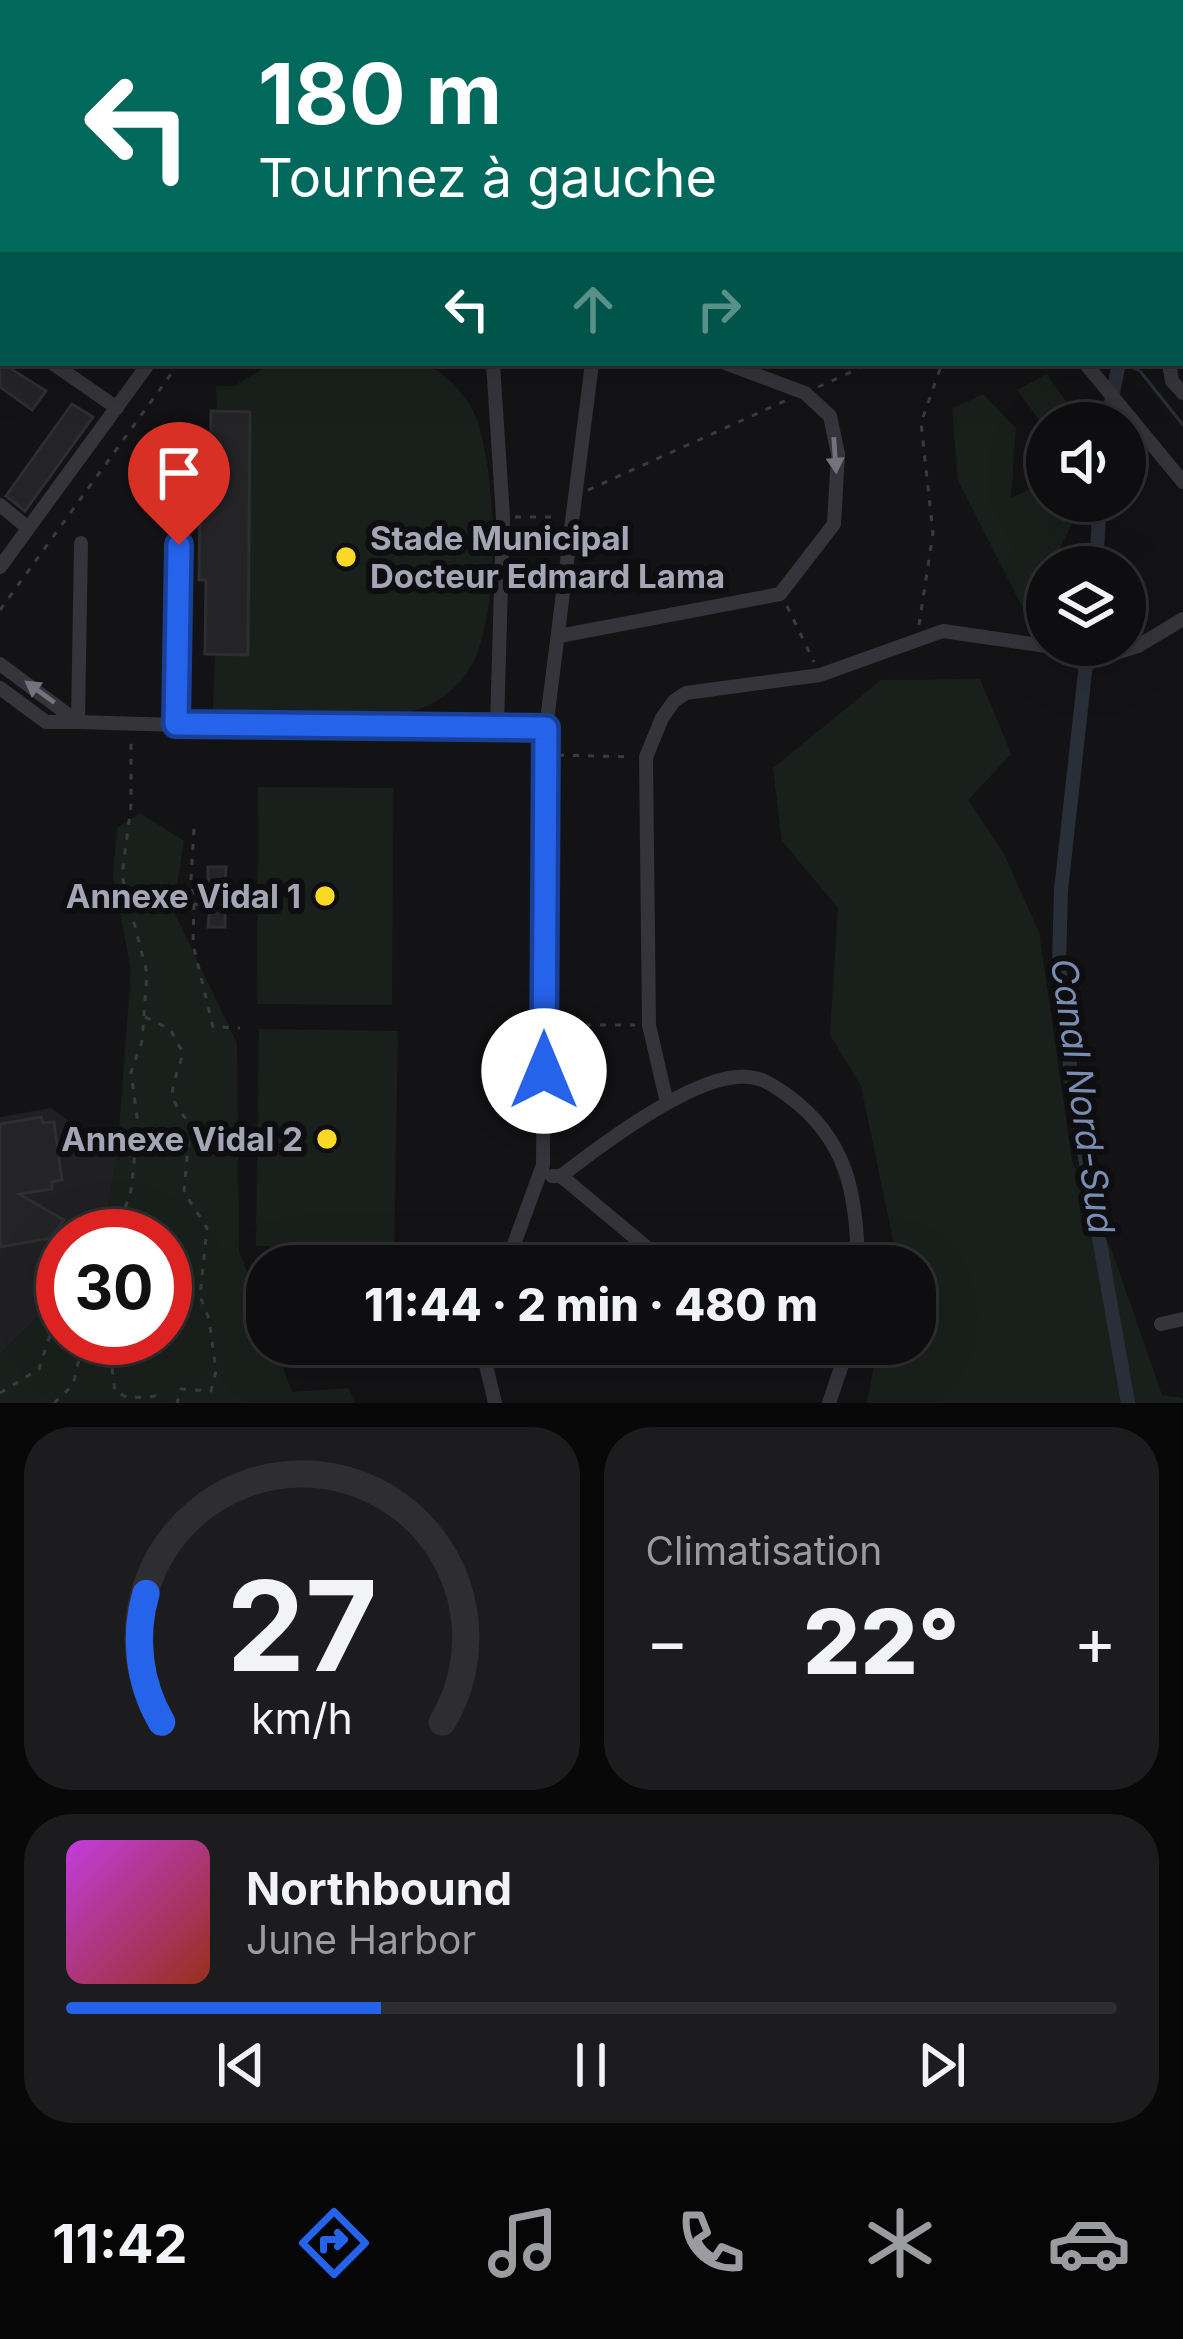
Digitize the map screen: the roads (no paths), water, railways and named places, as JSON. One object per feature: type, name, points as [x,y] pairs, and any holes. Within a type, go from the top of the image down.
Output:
[{"type":"street","points":[[0,567],[147,366]]},
{"type":"street","points":[[493,366],[502,517],[497,725]]},
{"type":"street","points":[[514,1245],[541,1176],[546,728],[592,366]]},
{"type":"street","points":[[559,635],[780,594],[835,524],[838,454],[830,416],[805,392],[733,366]]},
{"type":"street","points":[[1088,366],[1183,482]]},
{"type":"street","points":[[1170,366],[1172,381],[1182,393]]},
{"type":"street","points":[[74,371],[117,408]]},
{"type":"street","points":[[0,505],[28,528]]},
{"type":"street","points":[[78,722],[81,543]]},
{"type":"street","points":[[176,724],[179,545]]},
{"type":"street","points":[[667,1103],[649,1025],[646,758],[674,701],[686,693],[820,675],[943,631],[1109,655],[1138,646],[1183,619]]},
{"type":"street","points":[[0,664],[78,722]]},
{"type":"street","points":[[0,688],[46,722],[546,728]]},
{"type":"street","points":[[541,1176],[561,1176],[667,1103],[732,1077],[763,1078],[811,1112],[844,1159],[858,1245]]},
{"type":"street","points":[[561,1176],[644,1245]]},
{"type":"street","points":[[1161,1324],[1183,1319]]},
{"type":"street","points":[[486,1365],[495,1403]]},
{"type":"street","points":[[829,1403],[842,1365]]},
{"type":"waterway","name":"Canal Nord-Sud","points":[[1111,402],[1118,366]]},
{"type":"waterway","points":[[1129,366],[1140,371],[1183,425]]},
{"type":"waterway","name":"Canal Nord-Sud","points":[[1097,546],[1099,522]]},
{"type":"waterway","name":"Canal Nord-Sud","points":[[1086,666],[1061,890],[1059,965],[1072,1083],[1128,1403]]},
{"type":"place","name":"Stade Municipal Docteur Edmard Lama","points":[[346,557]]},
{"type":"place","name":"Annexe Vidal 1","points":[[325,896]]},
{"type":"place","name":"Annexe Vidal 2","points":[[327,1139]]}]
